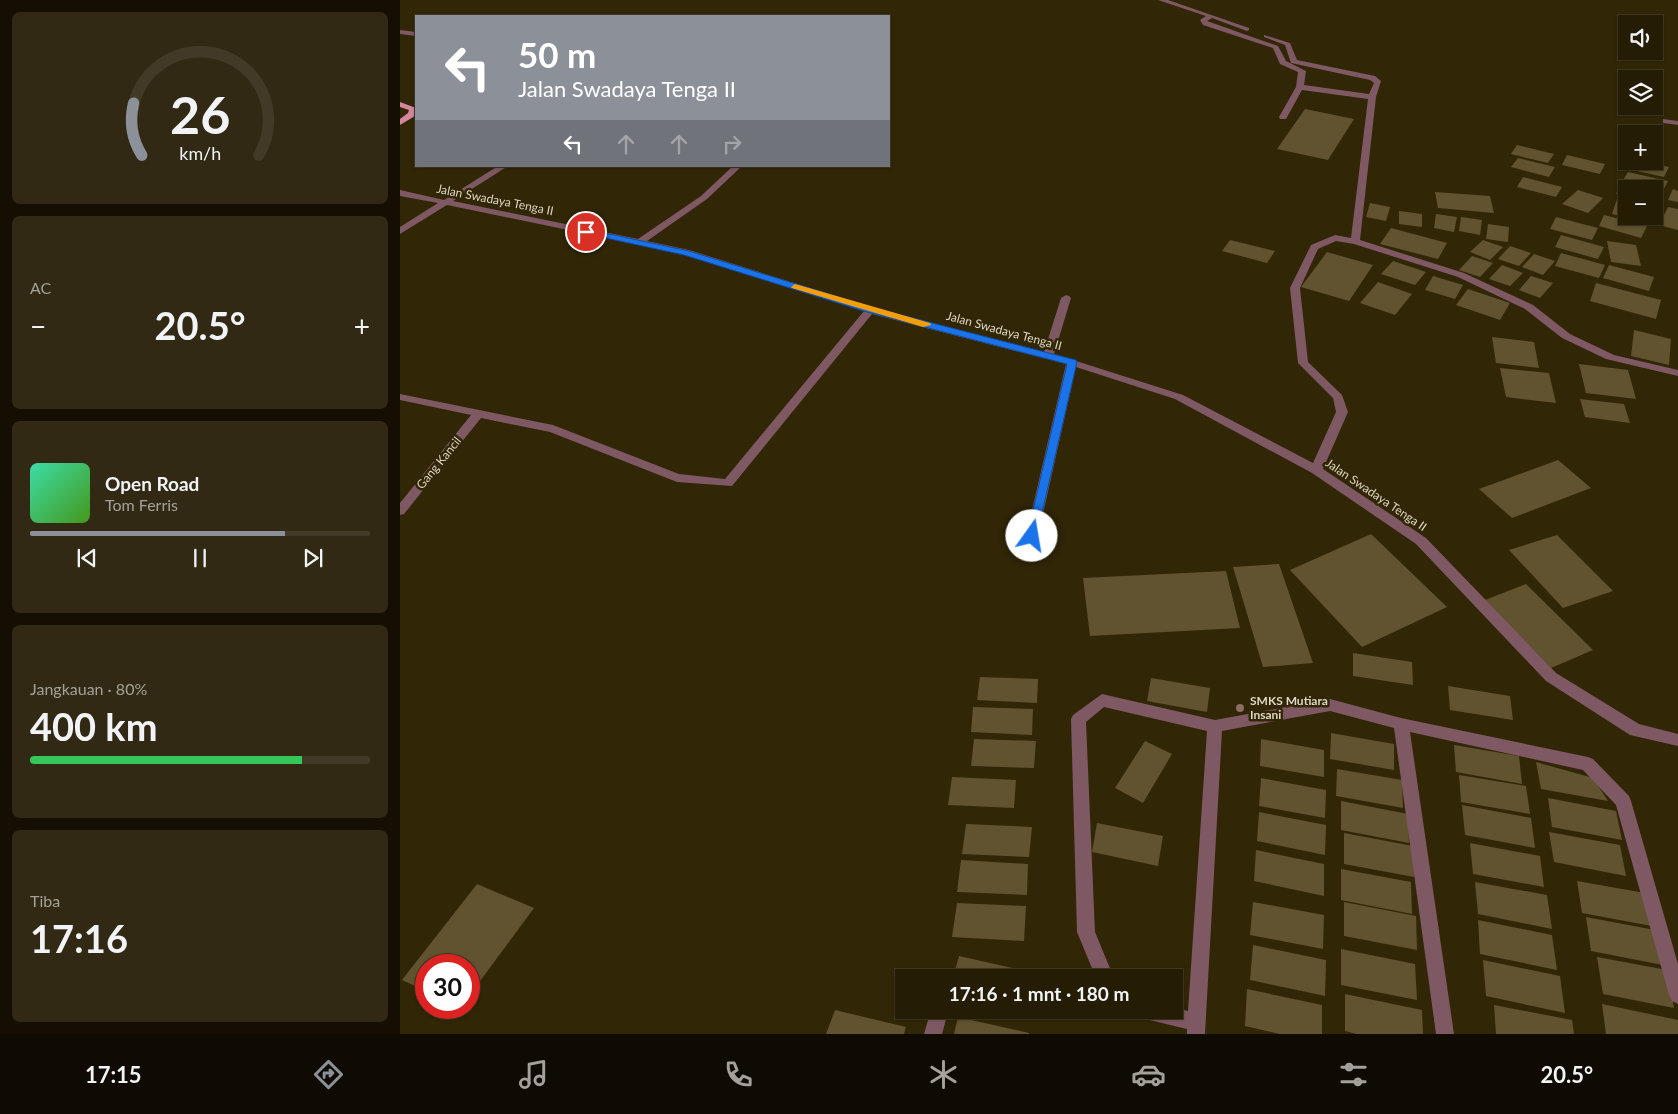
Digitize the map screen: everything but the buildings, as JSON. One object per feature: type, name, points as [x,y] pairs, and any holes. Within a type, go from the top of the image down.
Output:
[{"type":"main road","points":[[400,104],[413,109],[412,114],[400,123]]},
{"type":"street","points":[[1161,0],[1212,16],[1288,44],[1294,61],[1372,78],[1378,84],[1372,97],[1355,242]]},
{"type":"street","points":[[1212,16],[1203,20],[1205,24],[1276,48],[1283,62],[1302,71],[1300,87],[1283,117]]},
{"type":"street","points":[[400,32],[415,34]]},
{"type":"street","points":[[1300,87],[1372,97]]},
{"type":"street","points":[[1666,120],[1678,123]]},
{"type":"street","points":[[400,232],[502,167]]},
{"type":"street","points":[[640,242],[693,206],[727,179],[737,167]]},
{"type":"street","name":"Jalan Swadaya Tenga II","points":[[400,193],[444,204],[686,252],[870,310],[1072,362],[1179,397],[1316,470],[1421,541],[1552,677],[1635,730],[1678,740]]},
{"type":"street","points":[[1316,470],[1342,412],[1338,397],[1303,363],[1294,288],[1314,247],[1335,238],[1355,242],[1461,275],[1529,307],[1566,336],[1610,357],[1678,373]]},
{"type":"street","points":[[1048,357],[1066,298]]},
{"type":"street","points":[[400,396],[553,429],[677,478],[728,483],[870,310]]},
{"type":"street","points":[[1032,536],[1072,362]]},
{"type":"street","name":"Gang Kancil","points":[[400,512],[478,414]]},
{"type":"street","points":[[1101,969],[1086,932],[1078,719],[1102,700],[1215,726],[1330,704],[1401,724],[1588,764],[1623,801],[1678,995]]},
{"type":"street","points":[[1401,724],[1445,1034]]},
{"type":"street","points":[[1168,1019],[1196,1028],[1215,726]]},
{"type":"slow traffic","points":[[795,287],[927,325]]},
{"type":"place","name":"SMKS Mutiara Insani","points":[[1240,708]]},
{"type":"route","points":[[586,232],[686,252],[870,310],[1072,362],[1032,536]]}]
